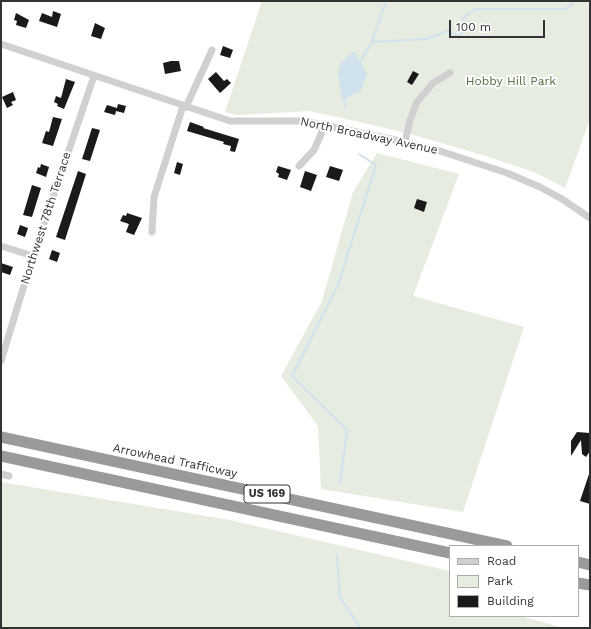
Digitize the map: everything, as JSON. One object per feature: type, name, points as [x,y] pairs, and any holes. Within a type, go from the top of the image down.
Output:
[{"type":"highway","name":"Arrowhead Trafficway","points":[[1,437],[502,545]]},
{"type":"highway","name":"US 169","points":[[1,456],[449,553]]},
{"type":"highway","points":[[579,562],[590,565]]},
{"type":"highway","points":[[579,583],[590,585]]},
{"type":"street","name":"North Broadway Avenue","points":[[1,44],[184,107],[230,121],[303,121],[405,142],[440,152],[520,179],[562,199],[590,218]]},
{"type":"street","points":[[152,232],[154,197],[184,107],[212,50]]},
{"type":"street","points":[[405,142],[410,120],[417,102],[433,83],[450,73]]},
{"type":"street","name":"Northwest 78th Terrace","points":[[1,361],[33,256],[94,76]]},
{"type":"street","points":[[299,166],[314,150],[325,125]]},
{"type":"street","points":[[1,246],[33,256]]},
{"type":"street","points":[[1,474],[9,476]]},
{"type":"green space","name":"Hobby Hill Park","points":[[262,1],[590,1],[590,119],[565,188],[534,172],[486,156],[407,133],[342,118],[309,111],[237,115],[225,112]]},
{"type":"green space","points":[[377,153],[459,174],[413,296],[524,327],[463,512],[321,489],[318,426],[281,376],[322,301],[353,192]]},
{"type":"green space","points":[[1,482],[230,520],[449,571],[449,617],[524,617],[564,628],[1,628]]},
{"type":"water","points":[[353,52],[356,54],[367,74],[361,91],[342,100],[338,73],[341,62]]},
{"type":"building","points":[[53,11],[61,14],[57,27],[39,21],[42,13],[52,17]]},
{"type":"building","points":[[16,13],[29,20],[26,28],[16,25],[17,21],[14,20]]},
{"type":"building","points":[[95,23],[105,28],[101,39],[91,36]]},
{"type":"building","points":[[223,46],[233,50],[230,58],[220,55]]},
{"type":"building","points":[[179,61],[181,71],[165,74],[163,63]]},
{"type":"building","points":[[413,71],[419,74],[412,85],[407,82]]},
{"type":"building","points":[[216,72],[224,81],[227,79],[231,83],[220,93],[208,79]]},
{"type":"building","points":[[66,79],[75,82],[64,109],[57,106],[58,104],[54,102],[56,96],[61,98]]},
{"type":"building","points":[[13,92],[16,100],[11,102],[13,105],[7,108],[2,97]]},
{"type":"building","points":[[118,104],[126,106],[124,113],[116,111],[115,115],[104,112],[107,105],[117,108]]},
{"type":"building","points":[[53,117],[62,119],[53,146],[42,143],[46,131],[49,132]]},
{"type":"building","points":[[190,122],[204,127],[203,128],[239,139],[235,152],[230,151],[231,146],[223,144],[224,142],[187,131]]},
{"type":"building","points":[[92,128],[100,130],[90,161],[82,159]]},
{"type":"building","points":[[177,162],[183,164],[180,175],[174,173]]},
{"type":"building","points":[[41,164],[49,167],[46,177],[36,173]]},
{"type":"building","points":[[278,166],[291,170],[287,180],[278,177],[279,174],[276,172]]},
{"type":"building","points":[[330,166],[343,170],[339,181],[326,177]]},
{"type":"building","points":[[78,171],[86,174],[65,240],[56,237]]},
{"type":"building","points":[[305,171],[317,175],[311,191],[300,187]]},
{"type":"building","points":[[32,185],[41,188],[32,217],[23,215]]},
{"type":"building","points":[[417,199],[427,202],[424,212],[414,208]]},
{"type":"building","points":[[127,213],[142,218],[134,235],[126,232],[129,224],[120,221],[123,215],[126,216]]},
{"type":"building","points":[[20,225],[28,228],[25,237],[17,234]]},
{"type":"building","points":[[52,250],[60,253],[57,262],[49,259]]},
{"type":"building","points":[[1,263],[13,267],[10,275],[1,272]]},
{"type":"building","points":[[577,432],[590,433],[590,451],[586,457],[582,454],[581,440],[571,456],[571,441]]},
{"type":"building","points":[[589,474],[590,475],[590,504],[580,501]]},
{"type":"waterway","points":[[372,41],[386,1]]},
{"type":"waterway","points":[[360,62],[372,42],[426,39],[448,31],[458,36],[467,28],[463,18],[475,9],[567,9],[574,1]]},
{"type":"waterway","points":[[344,96],[345,108]]},
{"type":"waterway","points":[[340,484],[347,430],[292,376],[338,285],[376,165],[359,154]]},
{"type":"waterway","points":[[337,555],[340,597],[360,628]]}]
